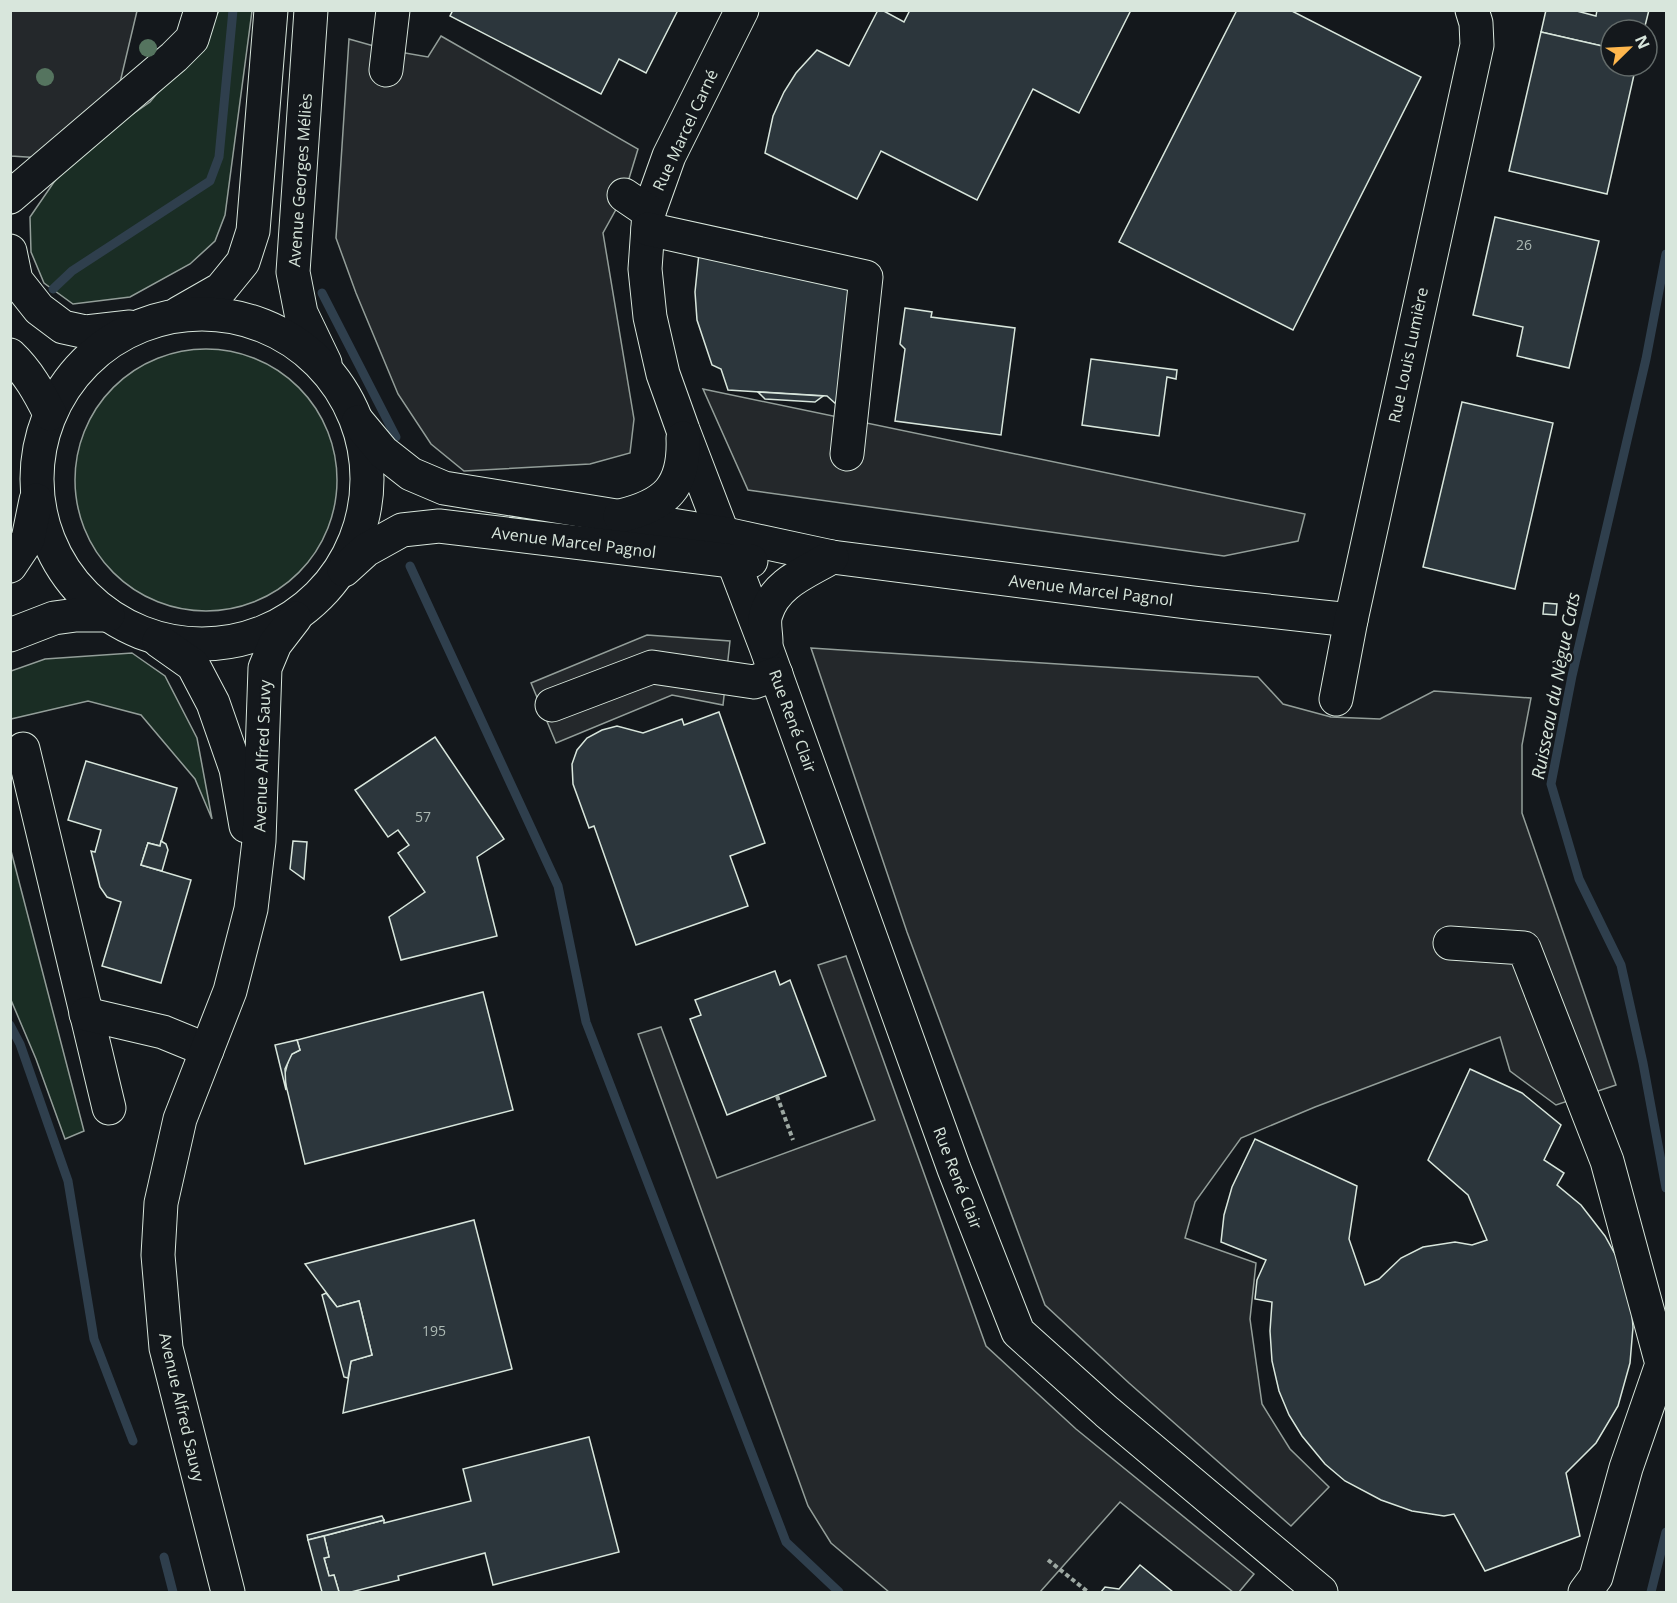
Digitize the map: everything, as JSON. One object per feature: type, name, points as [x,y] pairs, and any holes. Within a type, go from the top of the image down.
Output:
[{"type":"street","points":[[10,197],[174,57],[192,39],[201,10]]},
{"type":"street","points":[[10,566],[28,539],[37,495],[39,454],[50,414],[66,385],[86,361],[112,340],[200,302],[221,289],[243,262],[253,231],[271,10]]},
{"type":"street","name":"Avenue Georges Méliès","points":[[311,10],[293,272],[301,313],[333,378]]},
{"type":"street","points":[[386,70],[393,10]]},
{"type":"street","name":"Rue Marcel Carné","points":[[683,430],[663,374],[650,317],[640,212],[742,10]]},
{"type":"street","name":"Rue Louis Lumière","points":[[1336,699],[1350,620],[1477,45],[1476,23],[1472,10]]},
{"type":"street","points":[[640,212],[866,277],[847,454]]},
{"type":"street","points":[[10,251],[16,280],[39,309],[63,327],[86,332],[217,314],[260,325],[300,347],[333,378],[356,418],[367,474],[359,530],[334,580]]},
{"type":"street","points":[[10,355],[21,365],[36,387],[50,414]]},
{"type":"street","name":"Avenue Marcel Pagnol","points":[[356,418],[392,460],[411,474],[444,488],[617,517],[727,547],[832,557],[1182,602],[1350,620]]},
{"type":"street","points":[[617,517],[643,510],[663,499],[678,480],[684,457],[683,430]]},
{"type":"street","points":[[683,430],[702,471],[719,496],[741,520],[776,538],[832,557]]},
{"type":"street","name":"Rue René Clair","points":[[683,430],[771,660],[954,1169],[1018,1332],[1090,1398],[1321,1593]]},
{"type":"street","points":[[37,495],[45,530],[60,563],[81,592],[108,615],[130,628],[154,638],[192,645],[230,643],[266,633],[299,614]]},
{"type":"street","name":"Avenue Marcel Pagnol","points":[[299,614],[366,550],[402,530],[439,526],[685,556],[727,547]]},
{"type":"street","name":"Rue René Clair","points":[[685,556],[707,564],[723,577],[733,590],[771,660]]},
{"type":"street","name":"Rue René Clair","points":[[771,660],[765,615],[774,596],[792,579],[832,557]]},
{"type":"street","name":"Avenue Alfred Sauvy","points":[[228,1593],[166,1348],[158,1255],[161,1203],[180,1119],[230,991],[251,909],[259,841],[265,668],[275,644],[299,614]]},
{"type":"street","points":[[10,635],[54,618],[108,615]]},
{"type":"street","name":"Avenue Alfred Sauvy","points":[[154,638],[193,665],[213,703],[236,769],[248,833],[251,909]]},
{"type":"street","points":[[552,705],[652,667],[754,682],[771,660]]},
{"type":"street","points":[[23,748],[108,1108]]},
{"type":"street","points":[[1450,943],[1524,948],[1607,1161],[1662,1364],[1626,1468],[1596,1577],[1585,1593]]},
{"type":"street","points":[[86,1014],[163,1032],[207,1050]]},
{"type":"path","points":[[777,1096],[793,1140]]},
{"type":"path","points":[[1048,1560],[1088,1593]]},
{"type":"green space","points":[[219,11],[252,11],[225,215],[215,241],[190,264],[130,297],[73,304],[44,283],[31,252],[30,217],[54,182],[87,146],[150,102],[189,55]]},
{"type":"green space","points":[[206,349],[231,352],[256,359],[279,371],[307,397],[327,430],[334,455],[337,480],[334,505],[327,530],[315,553],[289,581],[256,601],[231,608],[206,611],[181,608],[156,601],[133,589],[105,563],[85,530],[78,505],[75,480],[78,455],[85,430],[97,407],[123,379],[156,359],[181,352]]},
{"type":"green space","points":[[132,653],[165,676],[197,738],[212,819],[195,779],[141,715],[88,701],[11,719],[11,671],[45,659]]},
{"type":"green space","points":[[10,847],[84,1131],[65,1139],[36,1059],[11,1000]]},
{"type":"shaded area","points":[[11,11],[137,11],[118,91],[42,158],[11,156]]},
{"type":"shaded area","points":[[441,36],[638,149],[624,195],[603,233],[634,419],[630,453],[590,464],[464,471],[431,444],[398,394],[336,238],[349,39],[388,50],[428,57]]},
{"type":"shaded area","points":[[703,389],[1305,514],[1298,541],[1224,556],[748,490]]},
{"type":"shaded area","points":[[647,635],[730,641],[723,705],[672,695],[556,743],[531,683]]},
{"type":"shaded area","points":[[811,648],[1258,677],[1283,704],[1331,717],[1380,719],[1434,691],[1531,698],[1522,745],[1522,813],[1616,1085],[1556,1105],[1510,1071],[1500,1037],[1315,1107],[1241,1138],[1195,1202],[1185,1238],[1256,1263],[1250,1319],[1262,1404],[1290,1449],[1329,1487],[1291,1526],[1129,1383],[1045,1305],[907,932]]},
{"type":"shaded area","points":[[846,956],[986,1346],[1076,1429],[1254,1574],[1239,1592],[1233,1592],[1120,1502],[1040,1592],[889,1592],[831,1543],[808,1506],[638,1034],[661,1027],[717,1178],[875,1120],[818,965]]},
{"type":"building","points":[[453,10],[678,10],[646,73],[619,59],[601,94],[450,16]]},
{"type":"building","points":[[878,10],[904,22],[910,10],[1131,10],[1079,113],[1033,89],[977,200],[881,151],[857,199],[765,153],[773,116],[796,73],[817,50],[849,66]]},
{"type":"building","points":[[1237,10],[1290,10],[1421,77],[1293,330],[1119,242]]},
{"type":"building","points":[[1546,10],[1573,10],[1596,16],[1597,10],[1649,10],[1647,18],[1599,18],[1599,45],[1541,32]]},
{"type":"building","points":[[1541,32],[1599,45],[1599,78],[1633,78],[1607,194],[1509,171]]},
{"type":"building","points":[[1495,217],[1599,241],[1569,368],[1517,356],[1523,327],[1473,315]]},
{"type":"building","points":[[699,253],[858,288],[836,404],[827,396],[728,390],[721,369],[712,365],[697,320],[695,292]]},
{"type":"building","points":[[905,308],[932,312],[931,317],[1015,328],[1001,435],[895,421],[905,349],[900,344]]},
{"type":"building","points":[[1091,359],[1177,370],[1176,379],[1167,377],[1159,436],[1082,425]]},
{"type":"building","points":[[758,392],[823,396],[815,402],[765,399]]},
{"type":"building","points":[[1462,402],[1553,423],[1515,589],[1423,567]]},
{"type":"building","points":[[1544,603],[1557,604],[1556,615],[1543,614]]},
{"type":"building","points":[[719,712],[765,843],[730,856],[748,906],[636,945],[594,826],[589,828],[573,784],[572,764],[577,750],[587,738],[602,730],[617,726],[643,733],[682,719],[684,725]]},
{"type":"building","points":[[435,737],[504,839],[477,857],[497,936],[401,960],[389,917],[425,892],[398,853],[409,845],[398,830],[388,837],[355,790]]},
{"type":"building","points":[[86,761],[177,788],[160,846],[148,843],[141,865],[191,880],[161,983],[102,966],[121,902],[107,897],[100,887],[91,851],[95,852],[101,830],[68,820]]},
{"type":"building","points":[[161,841],[166,844],[168,850],[162,871],[141,865],[148,843],[160,846]]},
{"type":"building","points":[[293,841],[307,842],[304,879],[290,869]]},
{"type":"building","points":[[775,971],[780,985],[790,980],[826,1076],[727,1115],[690,1019],[701,1015],[695,1000]]},
{"type":"building","points":[[483,992],[513,1110],[305,1164],[284,1077],[289,1058],[300,1050],[297,1040]]},
{"type":"building","points":[[297,1040],[300,1050],[292,1054],[285,1069],[286,1090],[275,1045]]},
{"type":"building","points":[[1470,1069],[1522,1093],[1561,1125],[1544,1160],[1564,1173],[1557,1185],[1581,1205],[1605,1236],[1616,1256],[1631,1303],[1633,1327],[1630,1363],[1618,1406],[1596,1443],[1566,1473],[1580,1536],[1485,1571],[1454,1514],[1444,1516],[1412,1511],[1381,1500],[1345,1481],[1325,1464],[1302,1436],[1289,1415],[1279,1391],[1272,1361],[1270,1331],[1272,1302],[1255,1299],[1257,1280],[1266,1260],[1221,1242],[1224,1215],[1232,1187],[1255,1139],[1357,1186],[1349,1239],[1365,1285],[1379,1279],[1401,1258],[1423,1247],[1455,1242],[1472,1245],[1487,1240],[1468,1195],[1428,1160]]},
{"type":"building","points":[[474,1220],[512,1369],[343,1413],[351,1361],[372,1355],[359,1301],[337,1307],[305,1264]]},
{"type":"building","points":[[326,1293],[337,1307],[359,1301],[372,1355],[351,1361],[348,1378],[344,1377],[322,1295]]},
{"type":"building","points":[[589,1437],[619,1552],[493,1585],[485,1553],[398,1576],[399,1580],[351,1592],[339,1592],[334,1575],[329,1576],[324,1558],[329,1557],[324,1536],[471,1501],[463,1469]]},
{"type":"building","points":[[382,1516],[384,1520],[308,1540],[307,1535]]},
{"type":"building","points":[[324,1536],[329,1557],[324,1558],[329,1576],[334,1575],[339,1592],[322,1592],[308,1540]]},
{"type":"building","points":[[1140,1565],[1173,1592],[1101,1592],[1105,1587],[1119,1589]]},
{"type":"waterway","points":[[53,289],[72,271],[210,181],[219,157],[233,10]]},
{"type":"waterway","name":"Ruisseau du Nègue Cats","points":[[1666,254],[1646,359],[1572,676],[1551,784],[1579,879],[1621,965],[1643,1063],[1666,1188]]},
{"type":"waterway","points":[[322,293],[396,437]]},
{"type":"waterway","points":[[410,566],[558,886],[586,1022],[786,1542],[839,1592]]},
{"type":"waterway","points":[[10,1025],[20,1044],[68,1181],[94,1339],[133,1441]]},
{"type":"waterway","name":"Ruisseau du Nègue Cats","points":[[1651,1592],[1666,1532]]},
{"type":"waterway","points":[[164,1557],[173,1592]]}]
